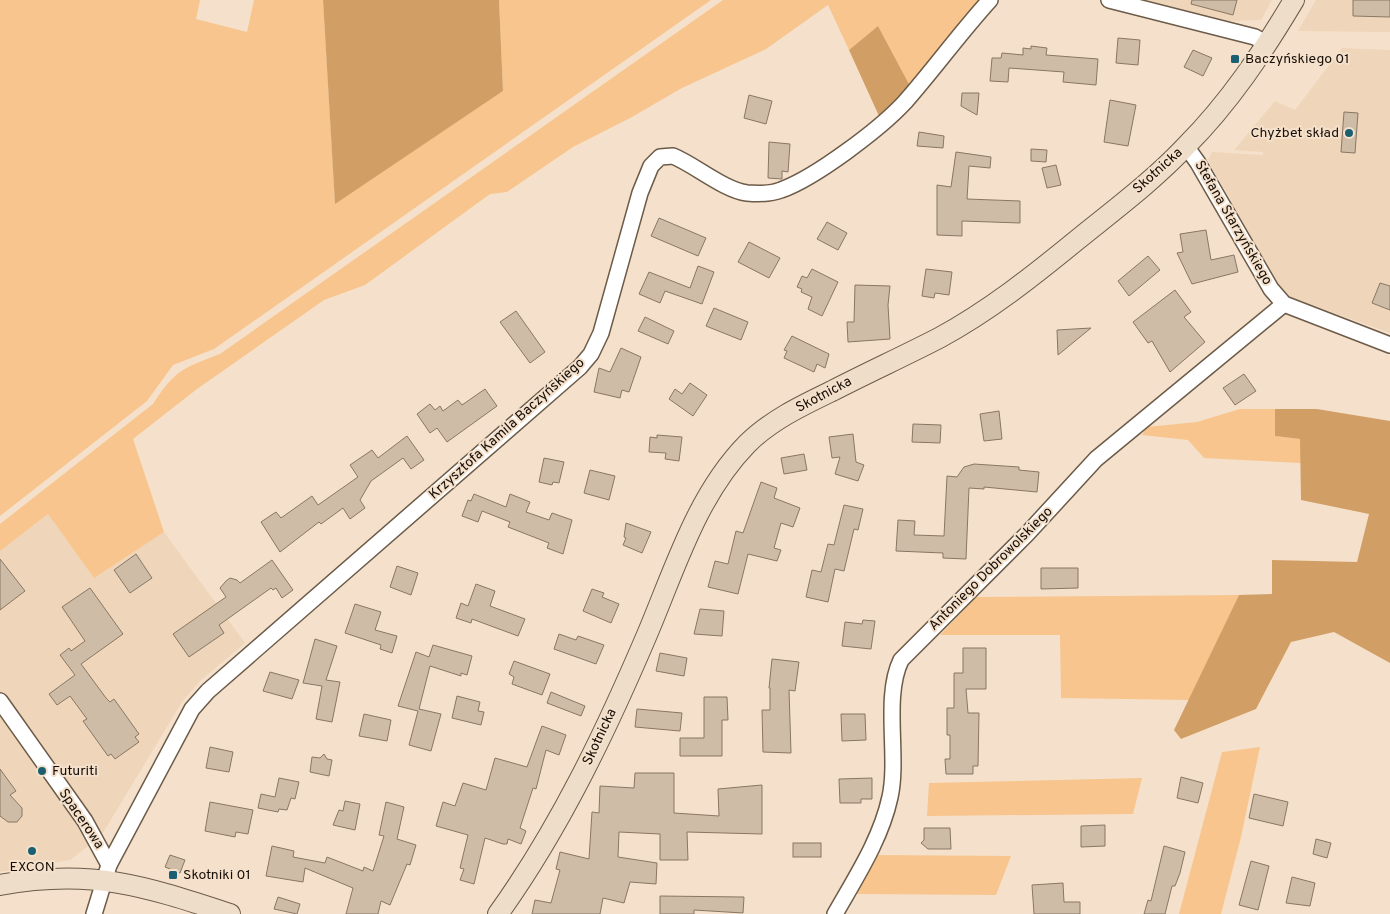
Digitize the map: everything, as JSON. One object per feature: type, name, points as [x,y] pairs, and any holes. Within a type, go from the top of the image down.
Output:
[{"type":"main road","name":"Skotnicka","points":[[498,914],[559,818],[595,751],[696,521],[711,492],[748,444],[770,425],[804,405],[939,338],[984,312],[1025,282],[1152,178],[1186,146],[1236,87],[1267,44],[1294,0]]},
{"type":"main road","points":[[0,885],[107,872],[142,886],[230,914]]},
{"type":"street","name":"Krzysztofa Kamila Baczyńskiego","points":[[94,914],[107,872],[188,716],[208,691],[580,367],[591,354],[601,333],[640,193],[651,166],[660,157],[673,156],[745,192],[764,194],[780,191],[810,176],[877,128],[904,103],[990,0]]},
{"type":"street","points":[[1109,0],[1255,37],[1267,44]]},
{"type":"street","name":"Stefana Starzyńskiego","points":[[1186,146],[1198,163],[1271,289],[1284,304]]},
{"type":"street","points":[[1284,304],[1390,345]]},
{"type":"street","name":"Antoniego Dobrowolskiego","points":[[835,914],[868,856],[881,828],[891,796],[893,704],[896,670],[901,660],[1027,534],[1096,459],[1284,304]]},
{"type":"street","name":"Spacerowa","points":[[0,701],[85,821],[107,872]]},
{"type":"shaded area","points":[[0,0],[200,0],[196,19],[247,32],[254,0],[323,0],[335,203],[503,91],[499,0],[711,0],[214,349],[173,365],[147,401],[0,516]]},
{"type":"shaded area","points":[[323,0],[499,0],[503,91],[335,204]]},
{"type":"shaded area","points":[[723,0],[983,0],[910,86],[878,26],[849,50],[828,5],[766,49],[682,88],[632,117],[573,147],[507,192],[490,194],[365,285],[324,300],[197,389],[133,439],[164,532],[94,578],[48,514],[0,551],[0,524],[153,404],[174,377],[188,367],[220,354]]},
{"type":"shaded area","points":[[1139,0],[1272,0],[1261,20],[1228,21]]},
{"type":"shaded area","points":[[1316,0],[1390,0],[1390,32],[1298,31]]},
{"type":"shaded area","points":[[878,26],[910,86],[879,116],[849,50]]},
{"type":"shaded area","points":[[1342,48],[1390,50],[1390,333],[1284,295],[1208,160],[1212,152],[1263,155],[1263,152],[1234,150],[1275,101],[1295,110]]},
{"type":"shaded area","points":[[1240,409],[1275,409],[1275,436],[1301,439],[1301,463],[1204,458],[1188,440],[1142,435],[1147,427],[1197,422]]},
{"type":"shaded area","points":[[1275,409],[1317,409],[1390,421],[1390,663],[1334,632],[1291,642],[1256,709],[1181,739],[1174,730],[1239,595],[1272,594],[1272,560],[1357,562],[1369,514],[1301,500],[1300,439],[1275,436]]},
{"type":"shaded area","points":[[48,514],[94,578],[164,532],[245,643],[200,681],[182,702],[101,836],[70,860],[0,872],[0,551]]},
{"type":"shaded area","points":[[1239,595],[1189,700],[1061,698],[1060,635],[940,635],[976,597]]},
{"type":"shaded area","points":[[1260,747],[1241,837],[1221,914],[1179,914],[1222,752]]},
{"type":"shaded area","points":[[1142,778],[1133,814],[927,816],[929,783]]},
{"type":"shaded area","points":[[875,855],[1011,856],[996,895],[856,894]]},
{"type":"building","points":[[1192,0],[1237,0],[1233,15],[1191,4]]},
{"type":"building","points":[[1353,0],[1390,0],[1390,17],[1353,16]]},
{"type":"building","points":[[1118,38],[1140,40],[1138,65],[1116,63]]},
{"type":"building","points":[[1031,46],[1047,48],[1046,55],[1098,59],[1096,85],[1063,82],[1064,72],[1009,68],[1008,82],[990,81],[992,58],[1001,58],[1002,53],[1023,55],[1023,48],[1031,49]]},
{"type":"building","points":[[1193,50],[1212,58],[1203,76],[1184,67]]},
{"type":"building","points":[[962,93],[979,93],[977,115],[961,106]]},
{"type":"building","points":[[749,95],[772,101],[766,124],[744,118]]},
{"type":"building","points":[[1110,100],[1136,105],[1128,146],[1104,142]]},
{"type":"building","name":"Chyżbet skład","points":[[1344,112],[1358,113],[1355,153],[1341,152]]},
{"type":"building","points":[[919,132],[944,136],[943,148],[917,146]]},
{"type":"building","points":[[769,142],[790,144],[788,172],[782,171],[782,179],[768,178]]},
{"type":"building","points":[[1031,149],[1047,150],[1046,162],[1031,161]]},
{"type":"building","points":[[956,152],[991,157],[990,168],[969,166],[967,199],[1020,201],[1020,223],[962,221],[962,236],[937,235],[937,185],[951,187]]},
{"type":"building","points":[[1056,165],[1061,185],[1047,188],[1042,168]]},
{"type":"building","points":[[659,218],[706,238],[698,256],[651,236]]},
{"type":"building","points":[[827,222],[847,233],[838,250],[817,239]]},
{"type":"building","points":[[1206,230],[1211,260],[1234,255],[1238,272],[1192,284],[1177,253],[1183,252],[1180,234]]},
{"type":"building","points":[[749,242],[780,258],[769,278],[738,262]]},
{"type":"building","points":[[1148,256],[1160,270],[1129,296],[1118,281]]},
{"type":"building","points":[[698,266],[714,272],[702,304],[665,291],[660,303],[639,294],[649,272],[690,288]]},
{"type":"building","points":[[812,269],[838,282],[822,316],[808,309],[812,297],[801,292],[802,289],[797,287],[802,276],[807,278]]},
{"type":"building","points":[[926,269],[952,272],[949,295],[935,293],[934,298],[922,296]]},
{"type":"building","points":[[1380,283],[1390,286],[1390,310],[1372,303]]},
{"type":"building","points":[[855,285],[890,286],[888,305],[890,339],[848,342],[847,322],[854,322]]},
{"type":"building","points":[[1175,290],[1191,312],[1184,317],[1205,342],[1170,372],[1152,341],[1148,343],[1133,322]]},
{"type":"building","points":[[714,308],[748,322],[741,340],[706,326]]},
{"type":"building","points":[[516,311],[545,352],[530,363],[500,322]]},
{"type":"building","points":[[645,317],[674,331],[668,344],[638,331]]},
{"type":"building","points":[[1091,328],[1058,355],[1057,330]]},
{"type":"building","points":[[792,336],[829,354],[825,368],[817,364],[814,372],[784,358],[787,351],[784,350]]},
{"type":"building","points":[[621,348],[641,357],[629,392],[622,390],[620,398],[594,392],[599,368],[610,372]]},
{"type":"building","points":[[1244,374],[1256,391],[1235,405],[1223,388]]},
{"type":"building","points":[[690,383],[707,395],[693,416],[669,399],[675,389],[682,394]]},
{"type":"building","points":[[485,389],[497,406],[447,442],[437,428],[430,433],[417,414],[430,404],[435,410],[440,406],[443,411],[458,400],[462,405]]},
{"type":"building","points":[[999,411],[1002,439],[984,441],[980,414]]},
{"type":"building","points":[[913,424],[941,425],[940,443],[912,442]]},
{"type":"building","points":[[853,434],[856,462],[864,465],[858,481],[835,474],[840,457],[832,458],[829,437]]},
{"type":"building","points":[[657,435],[682,437],[679,461],[665,459],[666,453],[649,452],[650,437],[657,438]]},
{"type":"building","points":[[407,436],[424,460],[411,469],[403,458],[371,481],[360,500],[365,508],[350,519],[343,508],[321,524],[319,522],[280,552],[261,522],[276,512],[281,518],[312,496],[318,505],[358,477],[350,465],[372,450],[378,458]]},
{"type":"building","points":[[804,454],[807,470],[784,474],[781,458]]},
{"type":"building","points":[[544,458],[564,462],[559,483],[553,482],[552,485],[539,482]]},
{"type":"building","points":[[974,464],[1019,467],[1019,470],[1039,472],[1037,492],[984,487],[984,489],[969,488],[966,559],[943,558],[943,553],[896,551],[898,520],[915,521],[914,535],[944,536],[947,476],[957,477],[964,467]]},
{"type":"building","points":[[590,470],[615,476],[609,500],[584,493]]},
{"type":"building","points":[[761,482],[777,488],[774,498],[800,508],[793,527],[781,523],[774,548],[781,550],[777,561],[748,554],[738,594],[708,587],[715,561],[728,564],[736,531],[743,533]]},
{"type":"building","points":[[474,494],[506,507],[510,494],[530,502],[526,512],[549,520],[552,513],[572,520],[563,554],[547,548],[549,543],[508,527],[510,522],[482,511],[478,522],[462,516],[468,500],[471,501]]},
{"type":"building","points":[[844,505],[863,509],[858,530],[854,529],[844,571],[835,569],[828,602],[806,597],[812,570],[821,572],[828,544],[834,545]]},
{"type":"building","points":[[626,523],[651,532],[642,553],[623,545],[626,538],[624,537]]},
{"type":"building","points":[[136,554],[152,578],[130,593],[114,570]]},
{"type":"building","points":[[0,559],[25,591],[0,610]]},
{"type":"building","points":[[272,560],[293,590],[282,598],[276,588],[273,590],[271,588],[219,625],[224,633],[189,657],[173,634],[226,597],[220,588],[230,578],[240,583]]},
{"type":"building","points":[[397,566],[418,573],[411,595],[390,587]]},
{"type":"building","points":[[1041,568],[1078,568],[1078,588],[1041,589]]},
{"type":"building","points":[[476,584],[495,591],[490,606],[525,619],[518,636],[472,619],[471,623],[456,618],[461,603],[468,606]]},
{"type":"building","points":[[90,588],[123,634],[81,664],[106,698],[110,702],[114,699],[139,734],[135,737],[139,742],[115,759],[111,754],[108,756],[83,721],[87,719],[70,696],[57,705],[49,694],[75,675],[60,655],[69,648],[71,651],[85,641],[62,607]]},
{"type":"building","points":[[592,589],[604,593],[602,597],[619,604],[611,623],[583,611]]},
{"type":"building","points":[[355,604],[381,612],[375,630],[397,636],[392,653],[380,649],[381,645],[345,633]]},
{"type":"building","points":[[700,609],[724,611],[722,636],[694,634]]},
{"type":"building","points":[[863,620],[875,621],[871,649],[842,646],[845,622],[862,624]]},
{"type":"building","points":[[559,634],[576,640],[578,636],[604,645],[596,664],[554,649]]},
{"type":"building","points":[[315,639],[337,646],[326,680],[340,682],[332,722],[316,719],[322,686],[303,683]]},
{"type":"building","points":[[433,645],[472,656],[467,675],[461,673],[461,676],[430,666],[419,709],[441,714],[431,751],[409,745],[418,711],[398,706],[416,652],[429,657]]},
{"type":"building","points":[[963,648],[986,648],[986,689],[966,689],[968,713],[979,713],[978,766],[973,766],[973,774],[946,774],[945,759],[950,759],[950,735],[947,735],[947,708],[954,708],[954,673],[963,673]]},
{"type":"building","points":[[660,653],[687,658],[684,676],[656,671]]},
{"type":"building","points":[[772,659],[799,662],[795,691],[789,690],[791,753],[763,752],[762,710],[770,710],[769,688]]},
{"type":"building","points":[[514,661],[550,674],[542,695],[512,684],[514,677],[509,674]]},
{"type":"building","points":[[270,672],[299,680],[292,699],[263,691]]},
{"type":"building","points":[[551,692],[585,706],[581,716],[547,703]]},
{"type":"building","points":[[457,696],[480,702],[478,711],[484,712],[481,725],[452,718]]},
{"type":"building","points":[[704,697],[727,697],[728,720],[722,720],[722,756],[680,756],[680,738],[704,738]]},
{"type":"building","points":[[637,709],[682,713],[680,731],[635,727]]},
{"type":"building","points":[[364,714],[391,720],[387,741],[359,736]]},
{"type":"building","points":[[841,714],[865,714],[866,740],[842,741]]},
{"type":"building","points":[[542,726],[566,735],[559,755],[546,750],[536,789],[533,788],[520,828],[526,831],[521,844],[508,839],[507,844],[503,844],[485,838],[474,884],[460,880],[464,869],[460,868],[468,835],[436,826],[443,802],[455,806],[463,783],[486,790],[495,758],[527,767]]},
{"type":"building","points":[[210,747],[233,752],[229,772],[206,768]]},
{"type":"building","points":[[324,754],[327,759],[332,760],[329,776],[310,772],[312,757],[320,758]]},
{"type":"building","points":[[0,769],[16,791],[10,795],[22,808],[22,816],[17,822],[8,822],[0,816]]},
{"type":"building","points":[[635,773],[674,773],[674,813],[719,816],[718,789],[762,785],[762,834],[687,832],[688,860],[660,860],[660,834],[619,832],[618,857],[657,863],[656,884],[630,882],[624,903],[603,898],[600,914],[532,914],[535,900],[551,903],[560,870],[556,869],[560,852],[589,859],[592,812],[599,813],[600,786],[634,788]]},
{"type":"building","points":[[1181,777],[1203,783],[1198,803],[1177,798]]},
{"type":"building","points":[[279,778],[299,782],[295,799],[291,798],[287,810],[279,809],[278,812],[258,808],[261,794],[275,797]]},
{"type":"building","points":[[872,778],[872,799],[861,799],[861,803],[840,803],[839,779]]},
{"type":"building","points":[[1254,794],[1288,802],[1283,826],[1249,818]]},
{"type":"building","points":[[345,801],[360,804],[355,830],[333,825],[339,810],[343,811]]},
{"type":"building","points":[[210,802],[253,810],[248,834],[236,832],[235,837],[205,831]]},
{"type":"building","points":[[386,802],[404,807],[397,839],[416,845],[410,865],[407,864],[390,905],[381,901],[378,914],[346,914],[353,888],[305,868],[303,882],[266,876],[272,846],[294,851],[293,857],[325,863],[327,857],[363,871],[364,867],[373,871],[384,836],[379,835]]},
{"type":"building","points":[[1105,825],[1105,846],[1081,847],[1081,826]]},
{"type":"building","points":[[924,828],[950,828],[951,849],[928,849],[921,843],[924,840]]},
{"type":"building","points":[[1316,839],[1331,843],[1327,858],[1313,854]]},
{"type":"building","points":[[793,843],[821,843],[821,857],[793,857]]},
{"type":"building","points":[[1164,846],[1185,852],[1180,873],[1175,886],[1172,886],[1165,914],[1144,914],[1148,900],[1151,901]]},
{"type":"building","points":[[170,855],[185,860],[180,873],[165,867]]},
{"type":"building","points":[[1251,861],[1269,866],[1258,910],[1239,905]]},
{"type":"building","points":[[1292,877],[1315,883],[1310,906],[1286,903]]},
{"type":"building","points":[[1063,883],[1064,902],[1080,902],[1080,914],[1034,914],[1032,885]]},
{"type":"building","points":[[660,896],[744,897],[743,913],[694,910],[694,914],[660,914]]},
{"type":"building","points":[[278,897],[300,904],[297,914],[274,909]]},
{"type":"place","name":"Baczyńskiego 01","points":[[1235,59]]},
{"type":"place","name":"Chyżbet skład","points":[[1349,133]]},
{"type":"place","name":"Futuriti","points":[[42,771]]},
{"type":"place","name":"EXCON","points":[[32,851]]},
{"type":"place","name":"Skotniki 01","points":[[173,875]]}]
